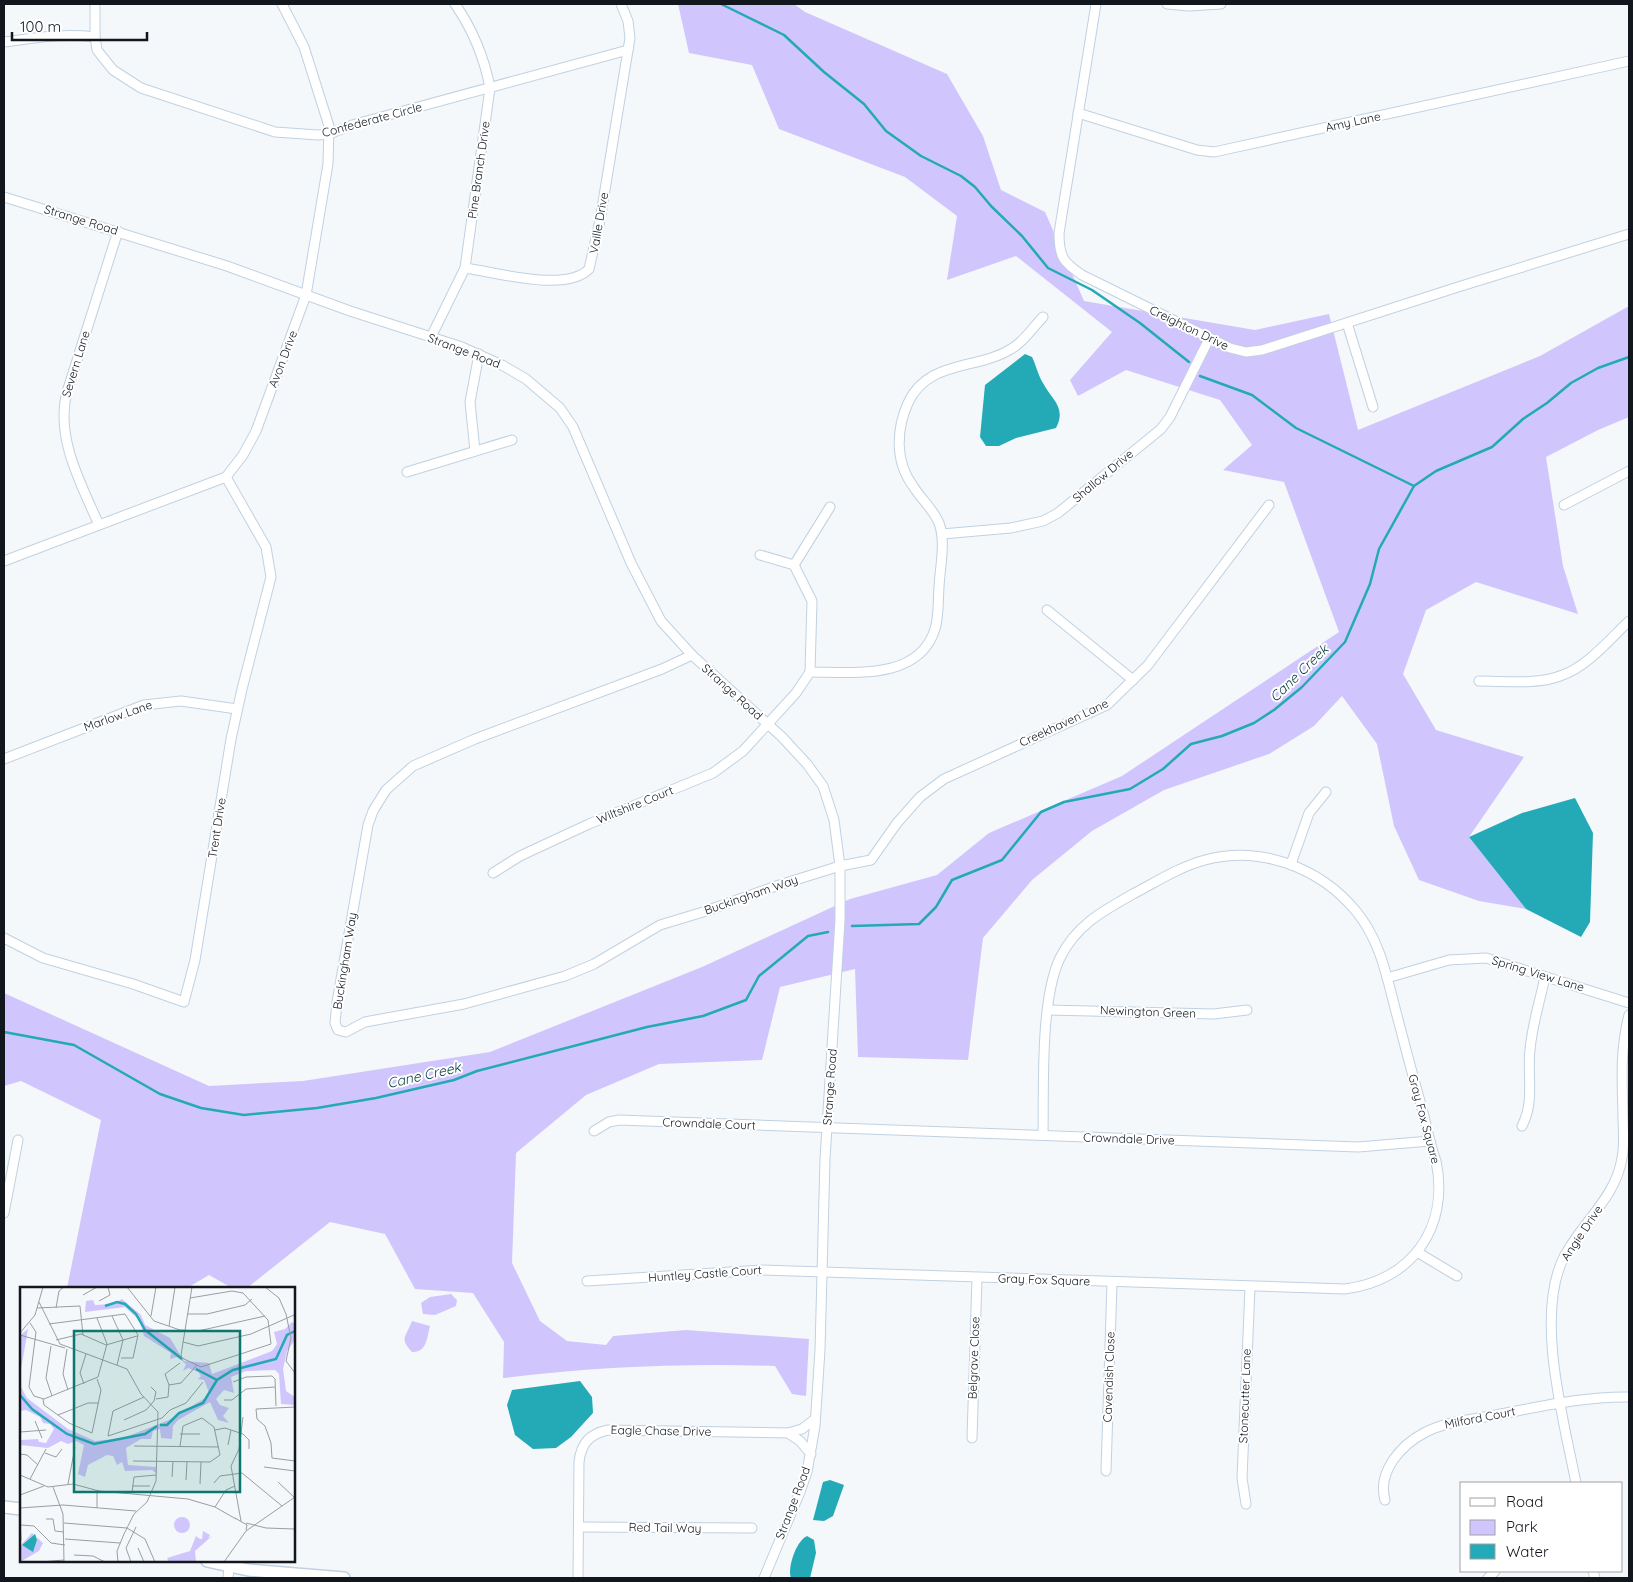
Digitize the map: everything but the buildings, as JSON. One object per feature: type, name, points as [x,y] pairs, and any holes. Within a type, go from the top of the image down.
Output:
[{"type":"street","points":[[4,42],[60,35],[94,38],[95,4]]},
{"type":"street","name":"Avon Drive","points":[[226,477],[243,455],[256,431],[306,295],[328,164],[329,126],[307,54],[282,4]]},
{"type":"street","name":"Pine Branch Drive","points":[[431,337],[465,268],[490,88],[486,65],[474,35],[454,4]]},
{"type":"street","points":[[621,4],[630,31],[628,50]]},
{"type":"street","name":"Creighton Drive","points":[[1096,4],[1059,233],[1060,251],[1063,259],[1082,275],[1209,339],[1236,350],[1253,352],[1629,234]]},
{"type":"street","points":[[1167,4],[1189,6],[1221,4]]},
{"type":"street","name":"Confederate Circle","points":[[94,38],[97,50],[105,62],[120,76],[141,88],[268,131],[293,135],[329,134],[628,50]]},
{"type":"street","name":"Vaille Drive","points":[[465,268],[552,281],[579,277],[589,269],[600,220],[628,50]]},
{"type":"street","name":"Amy Lane","points":[[1078,113],[1197,150],[1214,152],[1629,61]]},
{"type":"street","name":"Strange Road","points":[[4,196],[227,266],[431,337],[479,354],[526,379],[544,392],[566,416],[652,608],[667,630],[767,724],[807,764],[823,786],[834,820],[840,866],[840,920],[827,1128],[823,1272],[815,1419],[811,1454],[800,1492],[764,1578]]},
{"type":"street","name":"Severn Lane","points":[[99,525],[75,468],[65,433],[63,412],[67,392],[118,231]]},
{"type":"street","points":[[760,555],[794,565],[812,601],[810,672],[880,672],[919,655],[930,640],[936,627],[942,534],[932,511],[906,475],[900,457],[901,422],[908,403],[922,382],[936,374],[1012,349],[1043,317]]},
{"type":"street","points":[[1347,323],[1373,407]]},
{"type":"street","name":"Shallow Drive","points":[[942,534],[1028,526],[1058,514],[1161,429],[1170,418],[1209,339]]},
{"type":"street","points":[[475,451],[470,402],[479,354]]},
{"type":"street","points":[[407,472],[512,440]]},
{"type":"street","points":[[1564,505],[1629,471]]},
{"type":"street","points":[[4,561],[226,477]]},
{"type":"street","name":"Trent Drive","points":[[4,938],[42,958],[133,984],[184,1002],[195,960],[238,709],[269,590],[271,567],[263,539],[226,477]]},
{"type":"street","name":"Creekhaven Lane","points":[[840,866],[871,860],[897,823],[920,797],[944,779],[1106,705],[1148,665],[1269,505]]},
{"type":"street","points":[[794,565],[830,507]]},
{"type":"street","points":[[1047,610],[1133,680]]},
{"type":"street","points":[[1480,681],[1532,680],[1560,676],[1591,657],[1629,621]]},
{"type":"street","name":"Buckingham Way","points":[[692,655],[662,669],[440,753],[404,772],[386,790],[378,800],[368,825],[337,1002],[335,1023],[338,1030],[346,1032],[365,1022],[464,1004],[565,976],[594,964],[660,925],[840,866]]},
{"type":"street","name":"Wiltshire Court","points":[[493,873],[520,856],[589,824],[713,773],[737,757],[796,693],[810,672]]},
{"type":"street","name":"Marlow Lane","points":[[4,759],[144,705],[181,701],[238,709]]},
{"type":"street","points":[[1291,864],[1309,813],[1326,792]]},
{"type":"street","name":"Gray Fox Square","points":[[823,1272],[1326,1290],[1362,1287],[1378,1282],[1396,1272],[1417,1252],[1432,1230],[1438,1202],[1437,1168],[1388,978],[1376,944],[1355,910],[1328,884],[1291,864],[1247,856],[1205,860],[1172,873],[1093,917],[1074,934],[1062,953],[1054,974],[1048,1010],[1043,1135]]},
{"type":"street","name":"Spring View Lane","points":[[1388,978],[1449,960],[1472,957],[1501,961],[1629,1002]]},
{"type":"street","points":[[1522,1126],[1530,1105],[1530,1049],[1545,976]]},
{"type":"street","name":"Newington Green","points":[[1048,1010],[1214,1014],[1247,1010]]},
{"type":"street","name":"Angie Drive","points":[[1576,1482],[1553,1349],[1555,1286],[1559,1270],[1568,1250],[1603,1201],[1619,1171],[1623,1144],[1622,1050],[1629,1015]]},
{"type":"street","name":"Crowndale Court","points":[[594,1131],[609,1122],[620,1120],[827,1128]]},
{"type":"street","name":"Crowndale Drive","points":[[827,1128],[1358,1147],[1430,1141]]},
{"type":"street","points":[[4,1213],[18,1140]]},
{"type":"street","points":[[1417,1252],[1457,1276]]},
{"type":"street","name":"Huntley Castle Court","points":[[587,1281],[762,1270],[823,1272]]},
{"type":"street","name":"Belgrave Close","points":[[972,1438],[977,1278]]},
{"type":"street","name":"Cavendish Close","points":[[1106,1471],[1112,1283]]},
{"type":"street","name":"Stonecutter Lane","points":[[1246,1504],[1242,1478],[1250,1287]]},
{"type":"street","name":"Milford Court","points":[[1385,1500],[1385,1480],[1394,1459],[1404,1446],[1424,1432],[1442,1425],[1561,1404],[1629,1397]]},
{"type":"street","name":"Eagle Chase Drive","points":[[578,1578],[580,1451],[589,1438],[599,1432],[625,1430],[788,1433],[802,1429],[815,1419]]},
{"type":"street","points":[[788,1433],[800,1441],[811,1454]]},
{"type":"street","points":[[4,1507],[20,1509]]},
{"type":"street","name":"Red Tail Way","points":[[579,1527],[752,1528]]},
{"type":"street","points":[[209,1562],[229,1573],[344,1578]]},
{"type":"green space","points":[[678,4],[794,4],[805,12],[947,74],[983,136],[1001,190],[1045,212],[1084,301],[1255,330],[1329,314],[1358,430],[1540,356],[1629,306],[1629,417],[1598,430],[1546,457],[1563,566],[1578,614],[1476,582],[1426,610],[1403,674],[1436,730],[1524,757],[1469,837],[1526,909],[1479,901],[1419,880],[1394,826],[1377,744],[1342,696],[1314,726],[1269,754],[1164,790],[1092,831],[1032,880],[983,938],[968,1060],[858,1057],[855,969],[780,987],[762,1060],[659,1064],[586,1095],[516,1153],[512,1263],[540,1321],[567,1341],[606,1345],[613,1336],[686,1330],[809,1339],[806,1396],[792,1394],[775,1366],[639,1367],[503,1378],[504,1342],[473,1293],[415,1289],[385,1234],[330,1222],[248,1287],[230,1287],[209,1275],[189,1287],[67,1287],[101,1120],[21,1081],[4,1086],[4,993],[209,1086],[303,1081],[490,1052],[702,967],[850,899],[937,875],[989,833],[1122,776],[1339,632],[1284,482],[1223,470],[1252,445],[1220,400],[1126,370],[1078,396],[1070,380],[1112,332],[1016,256],[947,280],[957,216],[905,177],[779,129],[752,65],[689,53]]},
{"type":"green space","points":[[451,1294],[457,1300],[456,1306],[435,1315],[423,1314],[421,1303],[430,1297]]},
{"type":"green space","points":[[412,1321],[430,1326],[426,1344],[417,1352],[412,1352],[405,1340]]},
{"type":"water","points":[[1025,354],[1032,357],[1041,380],[1057,404],[1060,414],[1059,421],[1056,428],[1016,438],[999,446],[986,446],[980,437],[985,385]]},
{"type":"water","points":[[1575,798],[1593,833],[1590,922],[1581,937],[1526,909],[1469,837],[1522,813]]},
{"type":"water","points":[[580,1381],[592,1397],[593,1413],[571,1437],[556,1448],[533,1449],[515,1435],[507,1405],[512,1390]]},
{"type":"water","points":[[830,1480],[844,1485],[833,1516],[824,1521],[813,1520],[823,1482]]},
{"type":"water","points":[[807,1536],[814,1540],[816,1553],[810,1578],[791,1578],[790,1568],[793,1555],[799,1543]]},
{"type":"waterway","points":[[721,4],[784,35],[824,72],[864,104],[886,131],[921,156],[961,176],[975,187],[991,206],[1022,236],[1048,268],[1092,290],[1140,323],[1189,362]]},
{"type":"waterway","name":"Cane Creek","points":[[852,926],[919,924],[936,907],[952,880],[1002,860],[1041,812],[1064,802],[1130,789],[1163,769],[1191,744],[1222,736],[1254,723],[1274,710],[1302,687],[1345,642],[1370,584],[1379,549],[1414,486],[1436,471],[1492,447],[1523,419],[1547,403],[1571,383],[1598,368],[1629,357]]},
{"type":"waterway","points":[[1200,376],[1252,395],[1296,428],[1414,486]]},
{"type":"waterway","name":"Cane Creek","points":[[4,1032],[74,1045],[160,1094],[201,1108],[244,1115],[317,1108],[376,1098],[454,1080],[477,1071],[647,1027],[703,1016],[746,1000],[759,976],[808,936],[828,932]]}]
